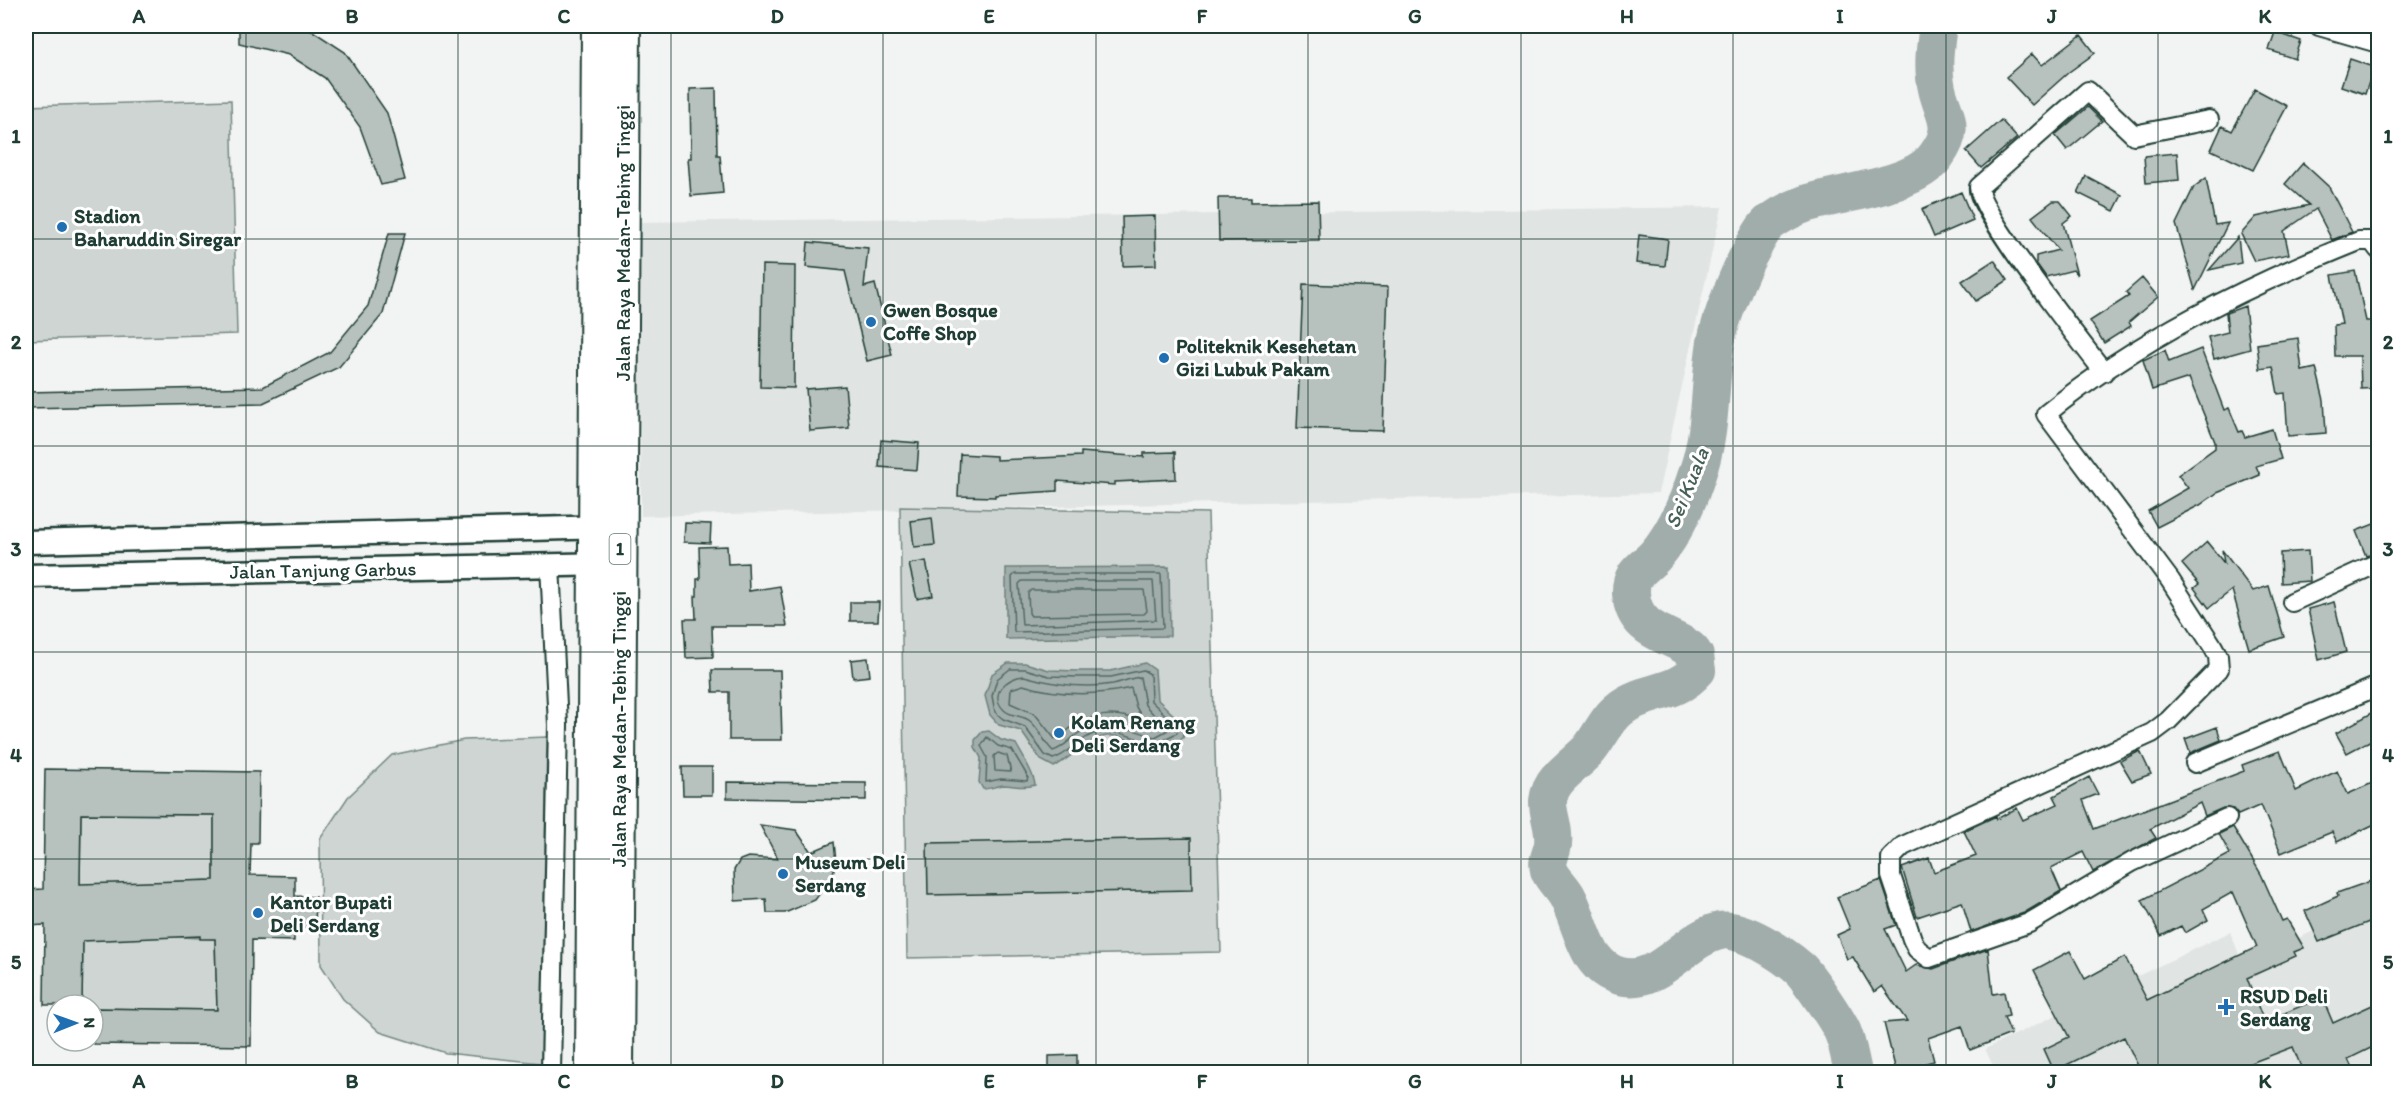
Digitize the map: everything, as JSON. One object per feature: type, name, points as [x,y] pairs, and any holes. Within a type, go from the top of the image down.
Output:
[{"type":"highway","name":"Jalan Raya Medan-Tebing Tinggi","points":[[597,26],[606,564],[618,1072]]},
{"type":"highway","name":"Jalan Raya Medan-Tebing Tinggi","points":[[606,527],[625,26]]},
{"type":"highway","name":"Jalan Raya Medan-Tebing Tinggi","points":[[591,1072],[606,564]]},
{"type":"street","points":[[2319,26],[2379,43]]},
{"type":"street","points":[[2104,372],[2007,242],[1978,196],[1978,187],[2088,91],[2134,135],[2209,120]]},
{"type":"street","points":[[2227,818],[2132,862],[2029,923],[1929,958],[1917,949],[1912,939],[1891,876],[1891,858],[1903,846],[2152,733],[2176,713],[2219,669],[2218,656],[2212,645],[2170,580],[2046,414],[2104,372],[2197,315],[2331,252],[2373,244]]},
{"type":"street","name":"Jalan Tanjung Garbus","points":[[26,542],[606,527]]},
{"type":"street","points":[[2292,602],[2379,563]]},
{"type":"street","name":"Jalan Tanjung Garbus","points":[[26,576],[606,564]]},
{"type":"street","points":[[550,566],[558,725],[551,1072]]},
{"type":"street","points":[[2195,763],[2379,686]]},
{"type":"shaded area","points":[[231,100],[237,334],[26,340],[26,106]]},
{"type":"shaded area","name":"Politeknik Kesehetan Gizi Lubuk Pakam","points":[[1722,207],[1658,493],[641,516],[639,222]]},
{"type":"shaded area","name":"Kolam Renang Deli Serdang","points":[[900,507],[1208,513],[1221,952],[907,958]]},
{"type":"shaded area","points":[[547,737],[541,1063],[446,1053],[380,1032],[343,999],[321,965],[320,839],[348,797],[392,755],[464,740]]},
{"type":"shaded area","points":[[81,814],[214,815],[214,880],[80,885]]},
{"type":"shaded area","name":"RSUD Deli Serdang","points":[[2378,901],[2378,1072],[1996,1072],[1985,1049],[2230,932],[2243,964]]},
{"type":"shaded area","points":[[83,931],[215,939],[217,1010],[105,1008],[105,993],[82,993]]},
{"type":"water","points":[[1169,567],[1170,636],[1006,639],[1006,568]]},
{"type":"water","points":[[1008,663],[1025,663],[1049,670],[1110,671],[1145,663],[1155,670],[1157,699],[1185,726],[1183,738],[1155,748],[1138,745],[1114,736],[1102,737],[1089,743],[1054,767],[1041,760],[1021,731],[999,725],[990,715],[985,696],[992,674]]},
{"type":"water","points":[[989,731],[1001,740],[1016,744],[1035,785],[1023,787],[1003,785],[983,789],[979,782],[981,758],[975,747],[975,740],[982,732]]},
{"type":"building","points":[[239,26],[305,26],[345,52],[387,113],[405,180],[381,185],[360,127],[325,78],[289,55],[239,43]]},
{"type":"building","points":[[2275,32],[2301,41],[2295,59],[2269,50]]},
{"type":"building","points":[[2081,35],[2095,53],[2069,72],[2032,105],[2006,77],[2032,54],[2042,65]]},
{"type":"building","points":[[2350,59],[2374,67],[2365,94],[2341,86]]},
{"type":"building","points":[[716,88],[717,155],[720,155],[723,193],[691,196],[688,158],[691,158],[690,89]]},
{"type":"building","points":[[2255,89],[2287,106],[2253,170],[2211,150],[2222,126],[2232,131]]},
{"type":"building","points":[[2088,107],[2102,121],[2067,150],[2055,135]]},
{"type":"building","points":[[2001,120],[2017,138],[1981,168],[1966,151]]},
{"type":"building","points":[[2177,153],[2179,180],[2146,183],[2144,156]]},
{"type":"building","points":[[2303,163],[2329,187],[2352,232],[2332,240],[2316,209],[2284,231],[2289,254],[2254,261],[2241,234],[2256,217],[2309,205],[2285,184]]},
{"type":"building","points":[[2086,176],[2122,195],[2114,211],[2078,193]]},
{"type":"building","points":[[2206,178],[2215,225],[2228,223],[2195,290],[2176,224],[2194,187]]},
{"type":"building","points":[[1961,192],[1973,220],[1934,237],[1922,209]]},
{"type":"building","points":[[1218,198],[1251,198],[1251,202],[1318,201],[1319,240],[1219,241]]},
{"type":"building","points":[[2053,201],[2060,201],[2072,216],[2063,223],[2077,275],[2073,270],[2046,277],[2036,263],[2036,256],[2058,250],[2032,217]]},
{"type":"building","points":[[1155,216],[1156,265],[1123,266],[1122,217]]},
{"type":"building","points":[[389,233],[405,233],[383,314],[339,367],[263,403],[26,408],[26,392],[263,387],[330,352],[368,306]]},
{"type":"building","points":[[1639,235],[1668,239],[1665,266],[1636,263]]},
{"type":"building","points":[[2238,237],[2241,263],[2209,270]]},
{"type":"building","points":[[808,242],[868,248],[864,287],[875,284],[892,355],[867,361],[845,271],[806,267]]},
{"type":"building","points":[[1994,260],[2008,280],[1976,301],[1962,281]]},
{"type":"building","points":[[762,265],[795,266],[794,388],[760,387]]},
{"type":"building","points":[[2355,271],[2366,321],[2379,321],[2379,388],[2361,389],[2360,356],[2335,356],[2334,325],[2342,324],[2332,275]]},
{"type":"building","points":[[2142,278],[2158,297],[2129,322],[2131,326],[2104,343],[2090,321],[2129,296],[2126,292]]},
{"type":"building","points":[[1303,284],[1388,287],[1383,431],[1297,428]]},
{"type":"building","points":[[2245,306],[2250,349],[2214,359],[2208,337],[2228,332],[2226,313]]},
{"type":"building","points":[[2298,338],[2302,371],[2316,368],[2324,400],[2326,433],[2288,436],[2285,393],[2278,394],[2273,367],[2260,369],[2257,344]]},
{"type":"building","points":[[2201,349],[2224,410],[2229,408],[2239,432],[2242,431],[2245,437],[2272,429],[2281,459],[2256,466],[2260,475],[2217,493],[2200,505],[2157,527],[2148,511],[2188,488],[2178,475],[2215,448],[2215,442],[2189,378],[2152,390],[2143,360],[2165,350],[2169,362]]},
{"type":"building","points":[[845,386],[849,428],[810,431],[806,389]]},
{"type":"building","points":[[881,440],[919,443],[917,470],[879,467]]},
{"type":"building","points":[[1081,452],[1144,457],[1144,453],[1175,452],[1176,479],[1115,482],[1115,485],[1057,481],[1057,491],[995,495],[995,497],[958,496],[960,454],[996,456],[996,460],[1081,456]]},
{"type":"building","points":[[932,518],[935,545],[914,547],[911,521]]},
{"type":"building","points":[[2379,522],[2379,552],[2366,556],[2356,531]]},
{"type":"building","points":[[685,523],[711,524],[710,543],[684,542]]},
{"type":"building","points":[[2207,542],[2224,563],[2222,550],[2253,591],[2269,586],[2284,637],[2249,649],[2232,590],[2209,608],[2194,588],[2199,584],[2182,564]]},
{"type":"building","points":[[727,546],[728,564],[748,563],[749,591],[780,586],[787,626],[712,626],[713,657],[686,658],[684,619],[696,619],[695,596],[697,596],[697,579],[700,579],[699,547]]},
{"type":"building","points":[[2308,551],[2310,581],[2281,583],[2280,553]]},
{"type":"building","points":[[926,561],[933,596],[917,599],[909,564]]},
{"type":"building","points":[[850,602],[879,602],[878,621],[850,621]]},
{"type":"building","points":[[2334,602],[2346,652],[2319,660],[2308,609]]},
{"type":"building","points":[[868,658],[870,676],[853,678],[851,660]]},
{"type":"building","points":[[712,670],[780,670],[782,740],[729,740],[729,692],[713,692]]},
{"type":"building","points":[[2379,709],[2379,736],[2347,753],[2336,733]]},
{"type":"building","points":[[2217,727],[2221,740],[2190,753],[2185,739]]},
{"type":"building","points":[[2140,751],[2151,774],[2132,781],[2120,761]]},
{"type":"building","points":[[2280,751],[2296,791],[2337,771],[2348,794],[2379,780],[2379,822],[2337,842],[2332,832],[2281,853],[2261,805],[2238,815],[2233,809],[2223,808],[2205,816],[2200,803],[2150,829],[2156,838],[2093,872],[2083,852],[2051,868],[2061,891],[2024,913],[1971,932],[1962,902],[1917,917],[1902,868],[1929,858],[1934,872],[1976,856],[1964,831],[1996,816],[1997,819],[2017,808],[2023,820],[2058,804],[2054,796],[2089,777],[2098,794],[2083,800],[2094,829],[2244,771],[2242,765]]},
{"type":"building","points":[[682,767],[712,767],[712,795],[683,795]]},
{"type":"building","points":[[45,769],[259,772],[258,843],[251,843],[250,875],[295,876],[295,896],[316,897],[315,928],[294,928],[294,941],[252,940],[251,1046],[105,1044],[105,1008],[217,1010],[215,939],[200,939],[200,936],[83,941],[82,993],[45,993],[44,1005],[45,925],[26,926],[26,890],[43,889]],"holes":[[[81,814],[214,815],[214,880],[80,884]]]},
{"type":"building","points":[[727,782],[866,783],[866,800],[727,798]]},
{"type":"building","name":"Museum Deli Serdang","points":[[760,825],[796,830],[811,852],[834,842],[836,862],[832,877],[815,900],[785,913],[767,913],[766,899],[735,901],[734,870],[740,860],[748,857],[778,859]]},
{"type":"building","points":[[2233,827],[2261,874],[2282,921],[2287,919],[2304,948],[2294,952],[2296,956],[2247,978],[2264,1022],[2322,997],[2333,1023],[2379,1002],[2379,1044],[2348,1059],[2354,1072],[2303,1072],[2293,1047],[2227,1072],[2141,1072],[2124,1037],[2054,1071],[2044,1049],[2069,1037],[2034,970],[2070,951],[2085,979],[2125,957],[2147,1000],[2257,947],[2233,892],[2203,909],[2208,920],[2185,933],[2181,926],[2161,936],[2142,900],[2230,854],[2219,834]]},
{"type":"building","points":[[1191,838],[1192,890],[928,895],[927,843]]},
{"type":"building","points":[[2379,878],[2379,918],[2319,942],[2305,911],[2338,896],[2337,893]]},
{"type":"building","points":[[1881,880],[1896,925],[1885,929],[1906,972],[1916,965],[1933,969],[1988,949],[1993,994],[2004,992],[2009,1016],[2004,1017],[2011,1034],[1970,1050],[1962,1026],[1928,1038],[1934,1061],[1896,1071],[1884,1023],[1907,1021],[1882,986],[1874,992],[1853,957],[1847,959],[1837,935],[1850,929],[1837,897]]},
{"type":"building","points":[[1077,1055],[1077,1072],[1049,1072],[1049,1056]]},
{"type":"waterway","name":"Sei Kuala","points":[[1853,1072],[1843,1033],[1810,981],[1793,963],[1750,937],[1720,931],[1694,943],[1659,968],[1634,977],[1620,976],[1599,964],[1591,954],[1567,896],[1549,870],[1553,835],[1548,804],[1552,788],[1558,779],[1588,751],[1616,712],[1630,702],[1679,684],[1697,670],[1695,656],[1689,649],[1660,634],[1641,619],[1634,608],[1631,586],[1638,572],[1662,548],[1669,537],[1681,515],[1695,479],[1706,437],[1716,342],[1731,294],[1747,258],[1769,223],[1805,204],[1894,182],[1925,167],[1936,156],[1943,146],[1948,129],[1935,73],[1938,26]]},
{"type":"place","name":"Stadion Baharuddin Siregar","points":[[62,227]]},
{"type":"place","name":"Gwen Bosque Coffe Shop","points":[[871,322]]},
{"type":"place","name":"Politeknik Kesehetan Gizi Lubuk Pakam","points":[[1164,358]]},
{"type":"place","name":"Kolam Renang Deli Serdang","points":[[1059,733]]},
{"type":"place","name":"Museum Deli Serdang","points":[[783,874]]},
{"type":"place","name":"Kantor Bupati Deli Serdang","points":[[258,913]]},
{"type":"place","name":"RSUD Deli Serdang","points":[[2226,1007]]}]
